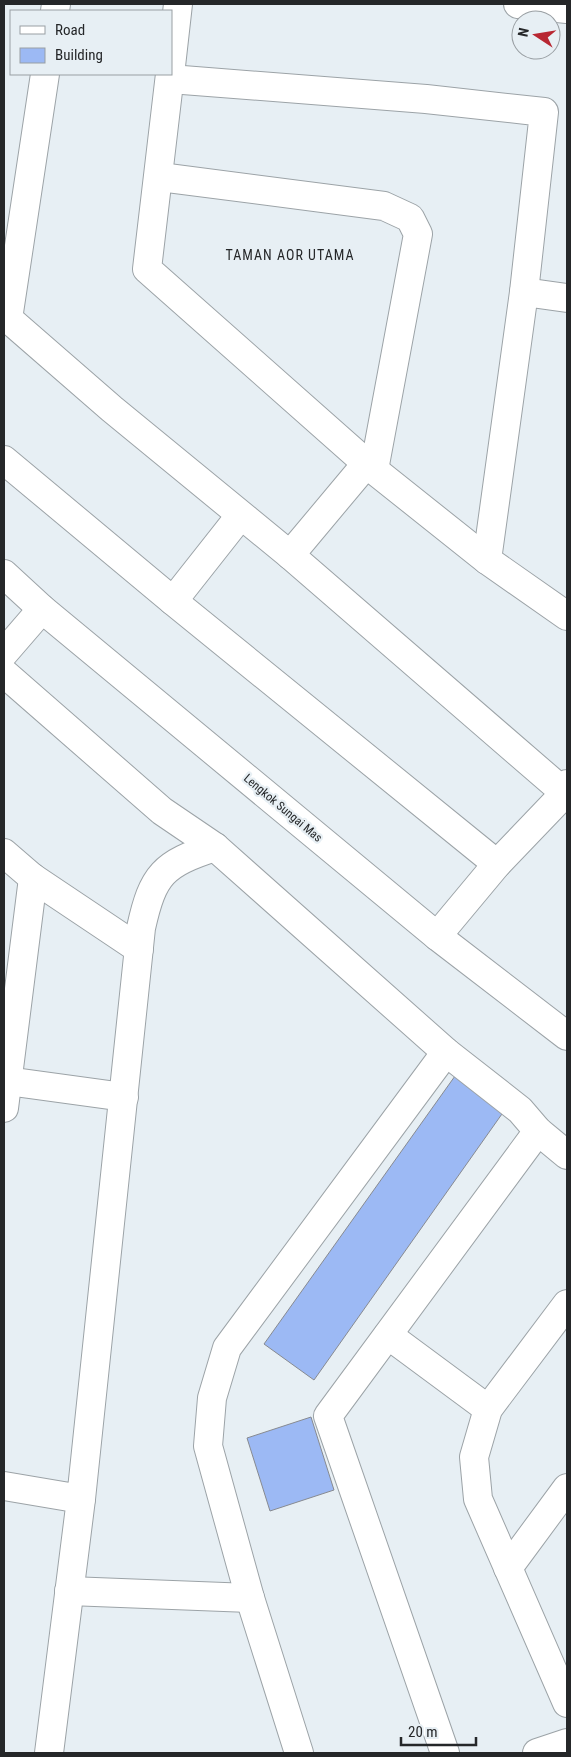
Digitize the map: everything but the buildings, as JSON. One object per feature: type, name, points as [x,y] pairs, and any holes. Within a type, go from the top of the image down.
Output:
[{"type":"street","points":[[172,56],[178,4]]},
{"type":"street","points":[[518,4],[567,8]]},
{"type":"street","points":[[172,73],[544,112],[524,292],[487,560]]},
{"type":"street","points":[[45,75],[6,317],[240,516],[290,555],[566,788],[497,864],[437,936]]},
{"type":"street","points":[[170,75],[160,177],[147,269],[370,467],[487,560],[567,616]]},
{"type":"street","points":[[160,177],[384,206],[410,218],[418,234],[370,467],[290,555]]},
{"type":"street","points":[[524,292],[567,298]]},
{"type":"street","points":[[4,460],[173,601],[497,864]]},
{"type":"street","points":[[173,601],[240,516]]},
{"type":"street","name":"Lengkok Sungai Mas","points":[[4,574],[42,609],[437,936],[567,1036]]},
{"type":"street","points":[[4,653],[42,609]]},
{"type":"street","points":[[4,673],[162,811],[215,847],[446,1052],[520,1110],[538,1131],[567,1155]]},
{"type":"street","points":[[49,1753],[81,1498],[139,949],[148,897],[160,875],[184,857],[215,847]]},
{"type":"street","points":[[4,853],[34,878],[139,949]]},
{"type":"street","points":[[4,1108],[34,878]]},
{"type":"street","points":[[299,1753],[250,1598],[208,1446],[212,1398],[226,1348],[446,1052]]},
{"type":"street","points":[[7,1080],[124,1097]]},
{"type":"street","points":[[445,1753],[328,1416],[538,1131]]},
{"type":"street","points":[[567,1304],[488,1409],[474,1457],[478,1499],[567,1701]]},
{"type":"street","points":[[388,1335],[488,1409]]},
{"type":"street","points":[[4,1486],[81,1498]]},
{"type":"street","points":[[508,1568],[567,1488]]},
{"type":"street","points":[[69,1591],[250,1598]]},
{"type":"street","points":[[537,1753],[567,1743]]},
{"type":"district","name":"TAMAN AOR UTAMA","points":[[290,255]]}]
